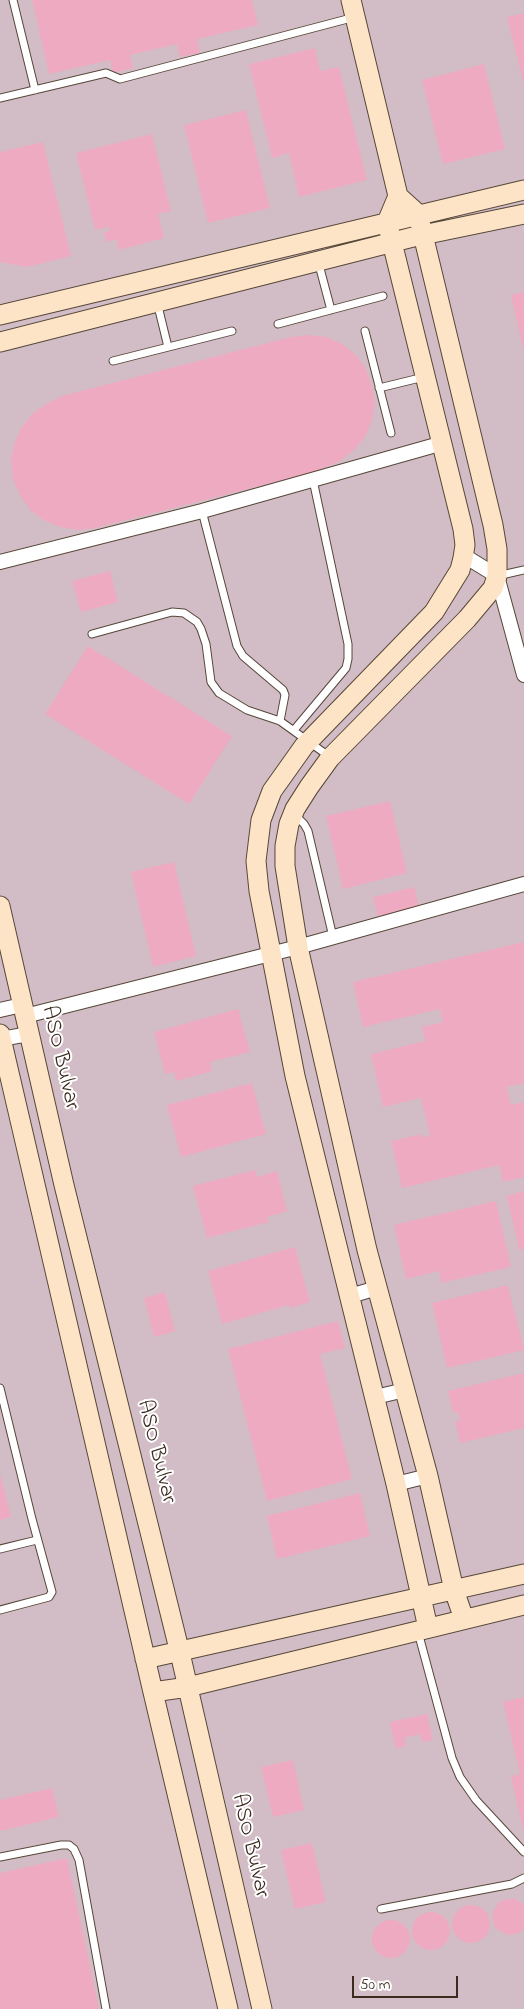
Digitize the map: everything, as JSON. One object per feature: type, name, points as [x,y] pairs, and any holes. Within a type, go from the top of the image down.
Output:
[{"type":"street","points":[[353,9],[398,196],[418,214],[493,524],[497,549],[497,576],[524,675]]},
{"type":"street","points":[[0,315],[524,190]]},
{"type":"street","points":[[398,196],[387,222],[463,529],[464,555],[460,570],[434,612],[310,741],[272,791],[261,820],[257,847],[257,878],[295,1076],[396,1484],[421,1597],[423,1630]]},
{"type":"street","points":[[0,342],[392,242],[524,214]]},
{"type":"street","points":[[0,562],[202,511],[443,443]]},
{"type":"street","points":[[464,555],[497,576]]},
{"type":"street","points":[[464,1620],[454,1590],[428,1476],[377,1288],[298,947],[285,866],[289,824],[309,786],[330,758],[467,619],[493,588],[497,576]]},
{"type":"street","points":[[228,2009],[152,1692],[0,1037],[25,1018],[271,952],[298,947],[524,884]]},
{"type":"street","name":"ASO Bulvar","points":[[0,906],[69,1204],[180,1653],[262,2009]]},
{"type":"street","points":[[0,1010],[25,1018]]},
{"type":"street","points":[[350,1296],[377,1288]]},
{"type":"street","points":[[375,1397],[405,1390]]},
{"type":"street","points":[[396,1484],[428,1476]]},
{"type":"street","points":[[145,1659],[180,1653],[524,1574]]},
{"type":"street","points":[[152,1692],[188,1687],[524,1605]]},
{"type":"lane","points":[[13,0],[35,90]]},
{"type":"lane","points":[[0,98],[106,73],[120,78],[353,9]]},
{"type":"lane","points":[[318,261],[331,310]]},
{"type":"lane","points":[[278,324],[383,296]]},
{"type":"lane","points":[[157,302],[168,347]]},
{"type":"lane","points":[[113,361],[232,331]]},
{"type":"lane","points":[[365,332],[391,433]]},
{"type":"lane","points":[[379,388],[426,377]]},
{"type":"lane","points":[[294,730],[346,668],[348,659],[348,644],[313,480]]},
{"type":"lane","points":[[202,511],[237,646],[243,656],[278,683],[283,690],[285,695],[280,721]]},
{"type":"lane","points":[[497,576],[524,570]]},
{"type":"lane","points":[[92,634],[172,612],[184,612],[197,622],[201,629],[206,644],[211,682],[214,688],[247,710],[280,721],[310,741],[330,758]]},
{"type":"lane","points":[[293,814],[304,824],[308,831],[333,937]]},
{"type":"lane","points":[[0,1388],[37,1540],[52,1592],[49,1597],[0,1610]]},
{"type":"lane","points":[[0,1549],[37,1540]]},
{"type":"lane","points":[[423,1630],[452,1758],[460,1777],[476,1800],[524,1852]]},
{"type":"lane","points":[[0,1857],[61,1845],[69,1845],[74,1849],[79,1860],[106,2009]]},
{"type":"lane","points":[[381,1909],[512,1884],[524,1878]]},
{"type":"shaded area","points":[[0,0],[524,0],[524,2009],[0,2009]]},
{"type":"building","points":[[32,0],[252,0],[258,25],[197,39],[200,53],[180,57],[177,44],[130,55],[133,68],[113,73],[110,60],[49,74]]},
{"type":"building","points":[[524,13],[524,81],[523,81],[507,17]]},
{"type":"building","points":[[315,48],[320,71],[339,67],[367,180],[299,197],[289,153],[272,158],[249,64]]},
{"type":"building","points":[[484,64],[505,149],[443,164],[422,80]]},
{"type":"building","points":[[246,110],[270,208],[208,223],[184,125]]},
{"type":"building","points":[[152,134],[171,211],[158,214],[164,238],[119,250],[116,239],[106,242],[104,232],[110,231],[109,227],[95,230],[76,153]]},
{"type":"building","points":[[43,142],[71,256],[27,267],[0,262],[0,152]]},
{"type":"building","points":[[524,292],[524,348],[523,348],[511,295]]},
{"type":"building","points":[[308,335],[326,337],[342,344],[356,355],[366,369],[372,386],[375,403],[372,420],[365,437],[354,450],[340,461],[314,472],[95,528],[77,530],[60,527],[44,520],[30,510],[20,495],[13,479],[11,461],[14,444],[21,428],[32,414],[46,404],[62,396],[291,337]]},
{"type":"building","points":[[110,571],[118,602],[81,612],[72,581]]},
{"type":"building","points":[[88,646],[232,736],[189,804],[45,714]]},
{"type":"building","points":[[390,801],[407,873],[343,889],[326,816]]},
{"type":"building","points":[[174,862],[196,956],[153,967],[131,872]]},
{"type":"building","points":[[414,887],[419,907],[378,917],[373,897]]},
{"type":"building","points":[[524,942],[524,1083],[507,1087],[511,1105],[524,1102],[524,1177],[503,1182],[499,1165],[402,1188],[391,1141],[422,1134],[423,1137],[430,1136],[421,1098],[383,1107],[371,1054],[425,1041],[422,1027],[443,1022],[440,1009],[363,1027],[353,982]]},
{"type":"building","points":[[238,1009],[250,1052],[210,1062],[212,1071],[176,1081],[174,1072],[165,1074],[154,1032]]},
{"type":"building","points":[[252,1083],[266,1134],[181,1157],[167,1105]]},
{"type":"building","points":[[255,1170],[257,1177],[277,1171],[287,1211],[267,1217],[269,1222],[207,1238],[193,1186]]},
{"type":"building","points":[[524,1191],[524,1249],[519,1250],[507,1196]]},
{"type":"building","points":[[496,1201],[511,1267],[441,1283],[439,1271],[406,1279],[394,1225]]},
{"type":"building","points":[[295,1247],[310,1302],[290,1308],[289,1305],[222,1324],[208,1271]]},
{"type":"building","points":[[508,1285],[524,1350],[447,1368],[432,1303]]},
{"type":"building","points":[[165,1292],[175,1331],[154,1337],[144,1298]]},
{"type":"building","points":[[338,1321],[345,1348],[320,1354],[352,1479],[267,1501],[228,1349]]},
{"type":"building","points":[[524,1373],[524,1428],[460,1443],[455,1422],[460,1421],[458,1412],[453,1413],[448,1391]]},
{"type":"building","points":[[0,1474],[11,1517],[0,1520]]},
{"type":"building","points":[[360,1493],[370,1536],[277,1559],[267,1516]]},
{"type":"building","points":[[524,1697],[523,1830],[511,1776],[520,1774],[503,1702]]},
{"type":"building","points":[[427,1714],[433,1740],[422,1742],[420,1734],[404,1738],[406,1746],[396,1749],[390,1722]]},
{"type":"building","points":[[293,1760],[304,1810],[273,1817],[261,1767]]},
{"type":"building","points":[[52,1788],[59,1817],[0,1831],[0,1800]]},
{"type":"building","points":[[312,1843],[326,1902],[295,1909],[281,1850]]},
{"type":"building","points":[[67,1858],[99,2009],[0,2009],[0,1873]]},
{"type":"building","points":[[513,1898],[524,1904],[524,1929],[517,1934],[508,1935],[495,1928],[492,1914],[499,1902]]},
{"type":"building","points":[[471,1905],[484,1911],[490,1924],[484,1937],[471,1943],[458,1937],[452,1924],[458,1911]]},
{"type":"building","points":[[431,1912],[444,1918],[450,1931],[444,1944],[431,1950],[418,1944],[412,1931],[418,1918]]},
{"type":"building","points":[[391,1920],[404,1926],[410,1939],[404,1952],[391,1958],[378,1952],[372,1939],[378,1926]]}]
